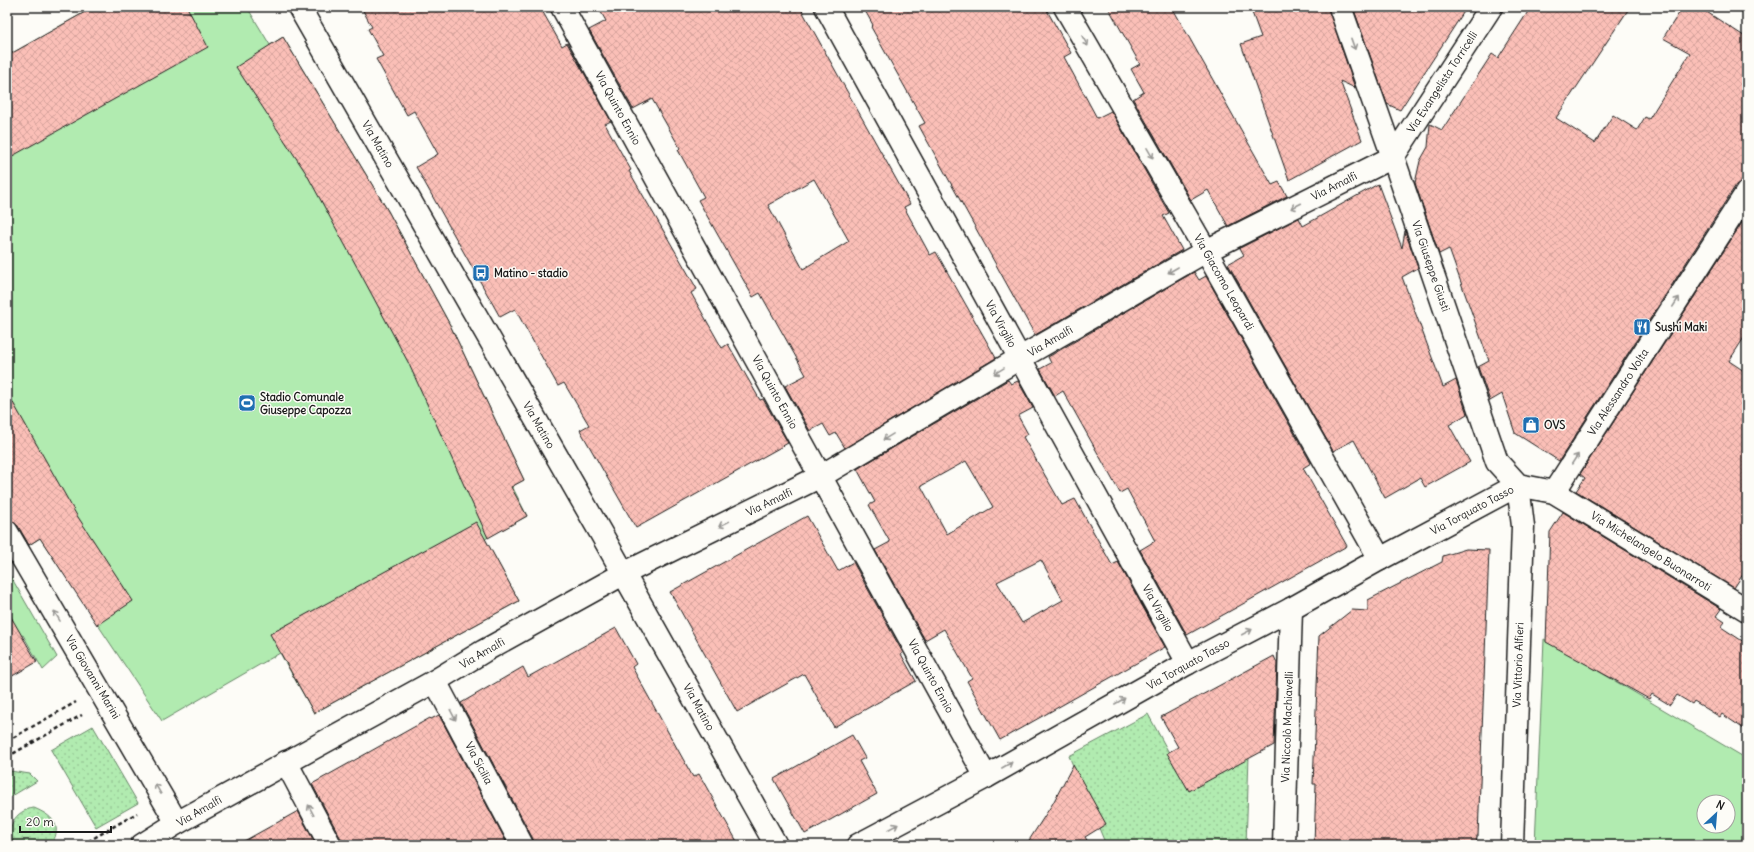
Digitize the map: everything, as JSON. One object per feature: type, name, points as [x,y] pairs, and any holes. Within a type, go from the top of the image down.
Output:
[{"type":"street","name":"Via Matino","points":[[299,7],[776,845]]},
{"type":"street","name":"Via Quinto Ennio","points":[[562,7],[986,777]]},
{"type":"street","name":"Via Virgilio","points":[[826,7],[1188,663]]},
{"type":"street","name":"Via Giacomo Leopardi","points":[[1065,7],[1206,251],[1380,559]]},
{"type":"street","name":"Via Giuseppe Giusti","points":[[1340,7],[1497,462],[1518,485]]},
{"type":"street","name":"Via Evangelista Torricelli","points":[[1393,157],[1491,7]]},
{"type":"street","name":"Via Amalfi","points":[[142,845],[177,823],[435,681],[484,651],[623,574],[821,476],[1020,358],[1206,251],[1393,157]]},
{"type":"street","name":"Via Alessandro Volta","points":[[1554,492],[1747,192]]},
{"type":"street","points":[[1518,485],[1554,492]]},
{"type":"street","name":"Via Torquato Tasso","points":[[858,845],[986,777],[1188,663],[1291,609],[1380,559],[1518,485]]},
{"type":"street","name":"Via Vittorio Alfieri","points":[[1512,845],[1523,526],[1518,485]]},
{"type":"street","name":"Via Michelangelo Buonarroti","points":[[1554,492],[1746,606]]},
{"type":"street","name":"Via Giovanni Marini","points":[[7,532],[99,706],[177,823]]},
{"type":"street","name":"Via Niccolò Machiavelli","points":[[1284,845],[1291,609]]},
{"type":"street","name":"Via Sicilia","points":[[435,681],[522,845]]},
{"type":"street","points":[[286,762],[330,845]]},
{"type":"path","points":[[7,10],[13,7]]},
{"type":"path","points":[[7,741],[82,698],[99,706]]},
{"type":"path","points":[[7,758],[99,706]]},
{"type":"path","points":[[82,845],[140,812]]},
{"type":"green space","name":"Stadio Comunale Giuseppe Capozza","points":[[94,7],[247,7],[270,45],[283,37],[388,211],[450,325],[524,480],[512,486],[527,516],[485,539],[519,601],[314,713],[280,653],[162,721],[40,538],[26,547],[7,515],[7,56]]},
{"type":"green space","points":[[7,570],[57,657],[43,670],[23,635],[14,640],[7,627]]},
{"type":"green space","points":[[1544,639],[1747,759],[1747,845],[1535,845]]},
{"type":"green space","points":[[1148,714],[1188,788],[1249,756],[1246,845],[1106,845],[1069,756]]},
{"type":"green space","points":[[93,726],[138,803],[96,827],[51,750]]},
{"type":"green space","points":[[10,771],[30,774],[37,781],[7,799],[7,772]]},
{"type":"green space","points":[[34,808],[46,814],[54,822],[56,826],[55,838],[51,845],[15,845],[11,833],[13,821],[21,812]]},
{"type":"building","points":[[94,7],[187,7],[208,47],[7,159],[7,56]]},
{"type":"building","points":[[361,7],[540,7],[562,46],[567,43],[611,121],[605,124],[631,170],[629,171],[697,289],[691,293],[722,348],[728,344],[760,400],[763,399],[788,443],[636,528],[580,430],[589,425],[564,383],[558,386],[515,309],[500,317],[416,167],[438,154],[414,111],[407,115],[376,59],[383,56],[368,29],[372,27]]},
{"type":"building","points":[[598,7],[800,7],[910,204],[904,207],[930,255],[936,252],[996,358],[845,448],[836,433],[830,436],[823,424],[810,431],[785,386],[806,375],[760,293],[753,297],[698,200],[704,197],[678,150],[680,148],[652,99],[633,109],[589,30],[606,21]],"holes":[[[814,179],[849,241],[803,269],[768,205]]]},
{"type":"building","points":[[863,7],[1045,7],[1071,53],[1064,57],[1097,118],[1111,111],[1169,213],[1163,216],[1182,250],[1035,335],[919,126],[925,123],[871,27],[873,25]]},
{"type":"building","points":[[1108,7],[1172,7],[1272,185],[1279,182],[1287,196],[1228,226],[1208,190],[1191,200],[1133,99],[1144,92],[1131,69],[1140,64]]},
{"type":"building","points":[[1250,7],[1328,7],[1355,88],[1340,81],[1362,140],[1289,180],[1241,44],[1261,37]]},
{"type":"building","points":[[1353,7],[1467,7],[1400,110],[1387,104]]},
{"type":"building","points":[[1531,7],[1630,7],[1556,118],[1595,143],[1613,115],[1637,130],[1645,117],[1649,119],[1690,53],[1663,38],[1683,7],[1699,7],[1747,38],[1747,180],[1741,181],[1736,185],[1559,461],[1515,433],[1502,394],[1490,401],[1478,367],[1489,361],[1449,249],[1439,254],[1415,183],[1420,161],[1428,147],[1430,124],[1442,130],[1492,54],[1498,58]]},
{"type":"building","points":[[283,37],[388,211],[450,325],[524,480],[511,487],[527,516],[488,538],[408,362],[306,173],[236,67]]},
{"type":"building","points":[[1378,184],[1402,248],[1405,231],[1418,268],[1402,277],[1443,387],[1456,380],[1467,414],[1449,425],[1470,462],[1425,487],[1420,478],[1385,498],[1354,440],[1333,451],[1228,264],[1244,255],[1240,248],[1299,218],[1303,226]]},
{"type":"building","points":[[1747,215],[1747,333],[1729,361],[1747,373],[1747,568],[1734,588],[1576,491],[1585,478],[1580,474]]},
{"type":"building","points":[[1194,272],[1199,280],[1206,276],[1311,463],[1303,468],[1347,546],[1187,635],[1140,550],[1155,541],[1127,489],[1120,493],[1063,391],[1055,396],[1040,369],[1051,363],[1048,357]]},
{"type":"building","points":[[1008,380],[1011,384],[1018,381],[1033,408],[1018,416],[1028,434],[1023,437],[1062,505],[1075,499],[1112,565],[1118,562],[1165,647],[1000,740],[967,681],[972,678],[944,629],[925,640],[875,550],[890,542],[869,505],[875,502],[857,469]],"holes":[[[966,461],[993,507],[947,534],[921,486]],[[1041,560],[1063,600],[1022,623],[997,582]]]},
{"type":"building","points":[[7,392],[76,514],[133,601],[97,625],[40,538],[29,545],[18,526],[10,520],[7,515]]},
{"type":"building","points":[[1563,512],[1721,609],[1716,616],[1725,622],[1721,627],[1747,644],[1747,731],[1722,714],[1720,717],[1694,701],[1692,704],[1677,695],[1670,705],[1652,694],[1649,699],[1546,642],[1550,532]]},
{"type":"building","points":[[807,516],[838,571],[853,562],[903,653],[901,654],[916,681],[834,727],[804,674],[737,712],[670,592]]},
{"type":"building","points":[[476,522],[519,601],[314,713],[270,634]]},
{"type":"building","points":[[1466,549],[1489,550],[1478,836],[1476,845],[1314,845],[1316,784],[1313,784],[1319,636],[1352,610],[1368,611],[1368,600],[1442,562],[1443,556]]},
{"type":"building","points":[[7,610],[37,662],[7,679]]},
{"type":"building","points":[[616,628],[636,664],[632,667],[693,777],[699,774],[739,845],[534,845],[533,839],[461,703],[523,667],[528,677]]},
{"type":"building","points":[[1274,656],[1277,663],[1274,745],[1189,791],[1167,753],[1178,747],[1161,717]]},
{"type":"building","points":[[439,715],[508,845],[342,845],[341,839],[312,784],[430,718],[431,719]]},
{"type":"building","points":[[852,735],[865,758],[859,761],[877,794],[805,834],[774,779]]},
{"type":"building","points":[[1073,765],[1106,824],[1085,837],[1090,845],[1026,845],[1053,803]]},
{"type":"building","points":[[298,811],[316,845],[237,845]]},
{"type":"place","name":"Matino - stadio","points":[[481,273]]},
{"type":"place","name":"Sushi Maki","points":[[1642,327]]},
{"type":"place","name":"Stadio Comunale Giuseppe Capozza","points":[[247,403]]},
{"type":"place","name":"OVS","points":[[1531,425]]}]
